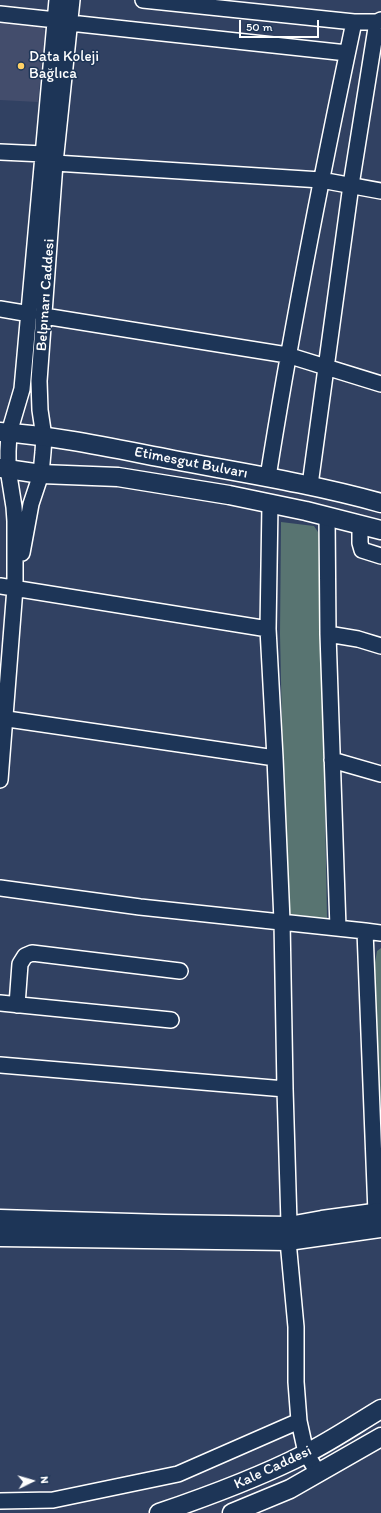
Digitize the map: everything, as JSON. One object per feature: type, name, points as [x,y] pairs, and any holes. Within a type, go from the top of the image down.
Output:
[{"type":"main road","name":"Etimesgut Bulvarı","points":[[4,432],[44,437],[268,477],[310,485],[381,503]]},
{"type":"main road","name":"Etimesgut Bulvarı","points":[[4,468],[40,474],[118,477],[229,495],[327,516],[381,530]]},
{"type":"main road","points":[[0,1237],[288,1234],[380,1218]]},
{"type":"main road","points":[[0,1219],[172,1224],[288,1234]]},
{"type":"main road","name":"Kale Caddesi","points":[[159,1513],[211,1496],[306,1454],[381,1409]]},
{"type":"main road","name":"Kale Caddesi","points":[[232,1513],[290,1488],[381,1437]]},
{"type":"street","name":"Belpınarı Caddesi","points":[[58,0],[63,21]]},
{"type":"street","name":"Belpınarı Caddesi","points":[[7,587],[40,474],[44,437],[40,410],[37,315],[63,21],[72,0]]},
{"type":"street","points":[[143,0],[231,5],[354,22],[379,21],[351,185],[310,485]]},
{"type":"street","points":[[0,14],[347,53]]},
{"type":"street","points":[[268,477],[287,355],[354,22]]},
{"type":"street","points":[[0,152],[50,159],[321,180],[381,191]]},
{"type":"street","points":[[0,309],[287,355],[381,384]]},
{"type":"street","name":"Belpınarı Caddesi","points":[[0,780],[7,587],[15,521],[14,507],[4,468],[4,432],[22,388],[37,315]]},
{"type":"street","points":[[270,504],[268,629],[276,758],[282,921],[284,1089],[288,1234],[296,1327],[296,1382],[299,1421],[306,1454],[318,1473]]},
{"type":"street","points":[[327,516],[328,634],[338,928]]},
{"type":"street","points":[[360,525],[360,543],[362,550],[381,556]]},
{"type":"street","points":[[7,587],[268,629]]},
{"type":"street","points":[[328,634],[358,639],[381,646]]},
{"type":"street","points":[[2,718],[276,758]]},
{"type":"street","points":[[332,760],[381,774]]},
{"type":"street","points":[[0,888],[140,906],[381,933]]},
{"type":"street","points":[[365,931],[380,1218]]},
{"type":"street","points":[[17,1005],[20,964],[25,956],[32,953],[180,971]]},
{"type":"street","points":[[0,1003],[171,1020]]},
{"type":"street","points":[[0,1065],[284,1089]]},
{"type":"street","points":[[0,1501],[53,1500],[178,1474],[299,1421]]},
{"type":"shaded area","name":"Data Koleji Bağlıca","points":[[0,20],[39,24],[45,31],[38,102],[0,100]]},
{"type":"green space","points":[[281,522],[314,526],[320,539],[327,918],[286,914],[280,634]]},
{"type":"green space","points":[[381,948],[381,1116],[373,974],[377,951]]},
{"type":"place","name":"Data Koleji Bağlıca","points":[[21,66]]}]
